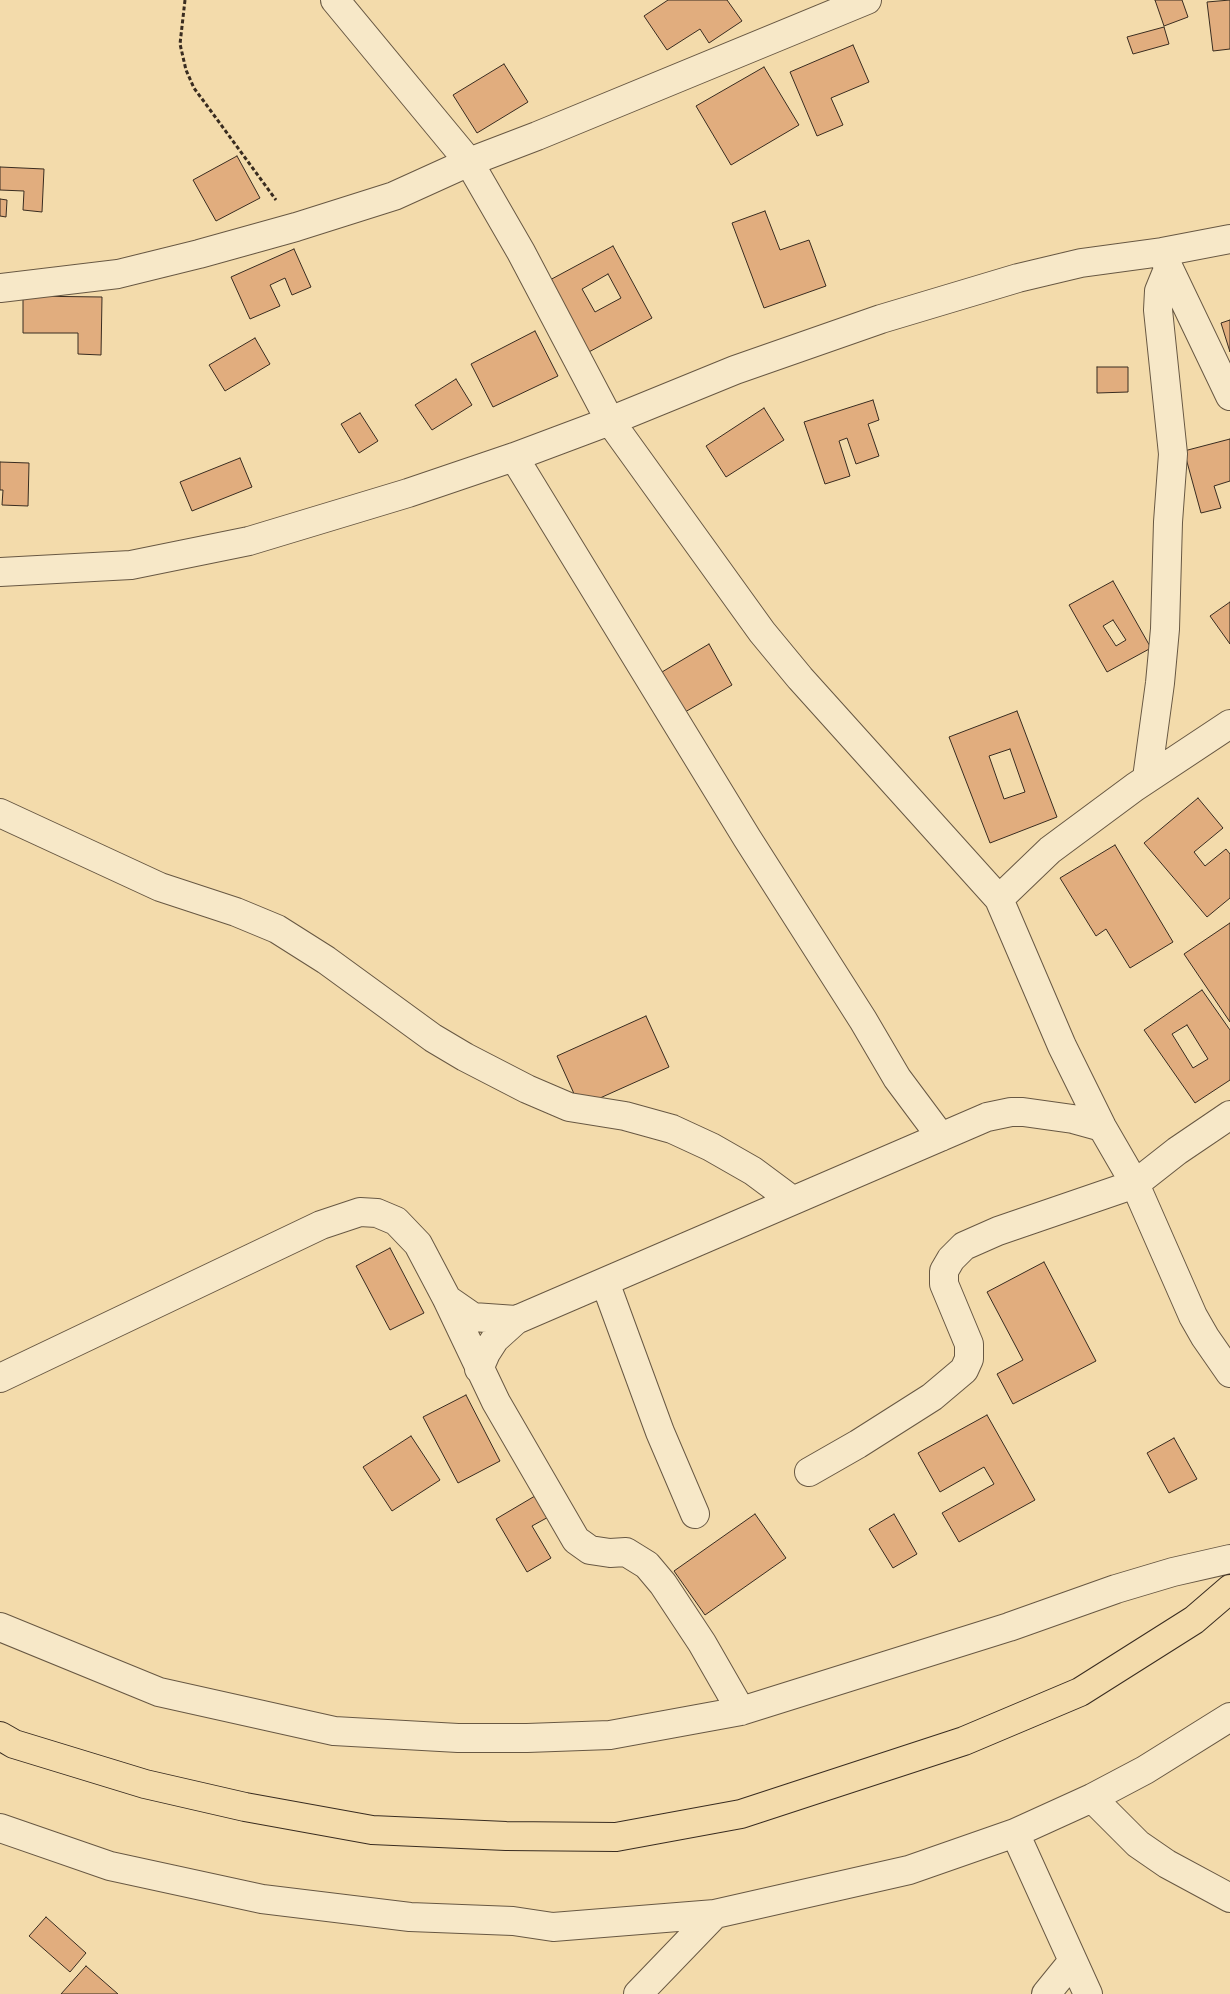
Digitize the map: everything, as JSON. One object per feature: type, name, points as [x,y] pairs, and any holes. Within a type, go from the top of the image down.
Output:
[{"type":"main road","points":[[0,1736],[14,1744],[145,1784],[245,1807],[372,1830],[506,1836],[616,1837],[741,1814],[964,1741],[1080,1692],[1194,1620],[1230,1589]]},
{"type":"street","points":[[335,0],[469,162],[521,252],[610,421],[762,632],[800,678],[999,899],[1062,1046],[1102,1127],[1135,1184],[1193,1316],[1230,1373]]},
{"type":"street","points":[[0,288],[118,274],[296,227],[394,196],[469,162],[582,118],[867,0]]},
{"type":"street","points":[[0,572],[130,565],[249,541],[408,493],[514,457],[610,421],[735,370],[880,319],[1018,278],[1072,265],[1165,261],[1230,239]]},
{"type":"street","points":[[1165,261],[1230,396]]},
{"type":"street","points":[[1147,778],[1164,638],[1172,454],[1158,310],[1159,291],[1165,261]]},
{"type":"street","points":[[514,457],[748,838],[863,1020],[897,1078],[941,1136]]},
{"type":"street","points":[[999,899],[1050,850],[1147,778],[1230,724]]},
{"type":"street","points":[[0,813],[160,887],[236,912],[277,929],[326,960],[433,1038],[473,1061],[527,1089],[569,1107],[625,1116],[672,1129],[711,1147],[753,1171],[792,1200]]},
{"type":"street","points":[[480,1369],[486,1353],[495,1339],[516,1320],[987,1117],[1011,1112],[1046,1114],[1102,1127]]},
{"type":"street","points":[[808,1472],[858,1444],[932,1397],[964,1370],[969,1360],[969,1344],[944,1284],[944,1271],[951,1259],[964,1246],[998,1231],[1135,1184],[1176,1151],[1230,1115]]},
{"type":"street","points":[[0,1378],[321,1225],[360,1212],[377,1213],[396,1221],[418,1244],[528,1460],[576,1540],[590,1550],[610,1553],[626,1552],[646,1565],[663,1584],[702,1643],[741,1711]]},
{"type":"street","points":[[605,1282],[660,1432],[695,1514]]},
{"type":"street","points":[[447,1299],[473,1317],[516,1320]]},
{"type":"street","points":[[0,1626],[160,1692],[334,1731],[458,1738],[610,1735],[741,1711],[1009,1627],[1116,1589],[1173,1572],[1230,1559]]},
{"type":"street","points":[[0,1828],[110,1866],[262,1900],[410,1917],[513,1921],[553,1927],[715,1914],[909,1870],[1015,1833],[1092,1798],[1145,1770],[1230,1717]]},
{"type":"street","points":[[1092,1798],[1145,1849],[1167,1864],[1230,1898]]},
{"type":"street","points":[[1015,1833],[1088,1994]]},
{"type":"street","points":[[638,1994],[715,1914]]},
{"type":"street","points":[[1046,1994],[1072,1962]]},
{"type":"path","points":[[185,0],[180,44],[186,70],[194,88],[296,227]]},
{"type":"building","points":[[668,0],[727,0],[742,21],[709,43],[700,29],[667,50],[644,16]]},
{"type":"building","points":[[1155,0],[1182,0],[1188,17],[1164,26]]},
{"type":"building","points":[[1230,0],[1230,49],[1213,51],[1207,2]]},
{"type":"building","points":[[1164,27],[1169,44],[1133,54],[1127,37]]},
{"type":"building","points":[[853,45],[869,82],[831,98],[843,125],[817,136],[790,72]]},
{"type":"building","points":[[504,64],[528,102],[477,133],[453,95]]},
{"type":"building","points":[[764,67],[799,125],[731,165],[696,106]]},
{"type":"building","points":[[237,156],[260,198],[216,221],[193,180]]},
{"type":"building","points":[[0,167],[44,169],[42,212],[23,210],[24,191],[0,190]]},
{"type":"building","points":[[0,199],[7,200],[6,217],[0,216]]},
{"type":"building","points":[[765,211],[780,250],[809,240],[826,286],[764,308],[732,223]]},
{"type":"building","points":[[613,246],[652,318],[587,353],[548,281]],"holes":[[[608,274],[621,298],[595,312],[582,289]]]},
{"type":"building","points":[[294,249],[311,287],[292,295],[285,278],[270,285],[280,306],[250,319],[231,277]]},
{"type":"building","points":[[23,296],[102,297],[101,355],[78,354],[78,333],[23,333]]},
{"type":"building","points":[[1230,320],[1230,352],[1221,323]]},
{"type":"building","points":[[535,331],[558,376],[493,407],[471,364]]},
{"type":"building","points":[[255,338],[270,364],[225,391],[209,365]]},
{"type":"building","points":[[1097,367],[1128,367],[1128,392],[1097,393]]},
{"type":"building","points":[[456,379],[472,405],[432,430],[415,405]]},
{"type":"building","points":[[873,400],[879,420],[868,424],[879,456],[856,464],[847,438],[839,441],[850,476],[825,484],[804,422]]},
{"type":"building","points":[[764,408],[784,440],[726,477],[706,446]]},
{"type":"building","points":[[360,413],[378,441],[359,453],[341,424]]},
{"type":"building","points":[[1230,439],[1230,481],[1214,486],[1221,508],[1201,513],[1184,451]]},
{"type":"building","points":[[240,458],[252,487],[192,511],[180,482]]},
{"type":"building","points":[[0,462],[29,463],[28,506],[2,505],[3,490],[0,490]]},
{"type":"building","points":[[1113,581],[1151,648],[1107,672],[1069,605]],"holes":[[[1113,620],[1126,640],[1116,646],[1103,626]]]},
{"type":"building","points":[[1230,602],[1230,644],[1210,616]]},
{"type":"building","points":[[709,644],[732,685],[685,712],[662,672]]},
{"type":"building","points":[[1017,711],[1057,817],[990,843],[949,737]],"holes":[[[1010,749],[1025,792],[1004,799],[989,756]]]},
{"type":"building","points":[[1198,798],[1223,828],[1194,852],[1205,866],[1226,849],[1230,854],[1230,898],[1207,917],[1144,843]]},
{"type":"building","points":[[1115,845],[1173,942],[1130,968],[1106,929],[1096,936],[1060,878]]},
{"type":"building","points":[[1230,923],[1230,1022],[1184,954]]},
{"type":"building","points":[[1202,990],[1230,1030],[1230,1080],[1195,1103],[1144,1030]],"holes":[[[1187,1025],[1208,1059],[1193,1068],[1172,1034]]]},
{"type":"building","points":[[646,1016],[669,1067],[580,1107],[557,1056]]},
{"type":"building","points":[[390,1248],[424,1313],[390,1330],[356,1266]]},
{"type":"building","points":[[1044,1262],[1096,1361],[1013,1404],[997,1374],[1023,1360],[987,1292]]},
{"type":"building","points":[[466,1395],[500,1461],[458,1483],[423,1417]]},
{"type":"building","points":[[987,1415],[1035,1500],[959,1542],[942,1513],[994,1484],[984,1467],[940,1492],[918,1453]]},
{"type":"building","points":[[411,1436],[440,1480],[392,1511],[363,1467]]},
{"type":"building","points":[[1174,1438],[1197,1479],[1169,1493],[1147,1453]]},
{"type":"building","points":[[540,1493],[552,1515],[532,1526],[551,1558],[527,1572],[496,1519]]},
{"type":"building","points":[[755,1514],[786,1558],[705,1615],[674,1571]]},
{"type":"building","points":[[894,1514],[917,1554],[893,1568],[869,1529]]},
{"type":"building","points":[[46,1917],[86,1953],[70,1972],[29,1936]]},
{"type":"building","points":[[86,1966],[118,1994],[61,1994]]}]
